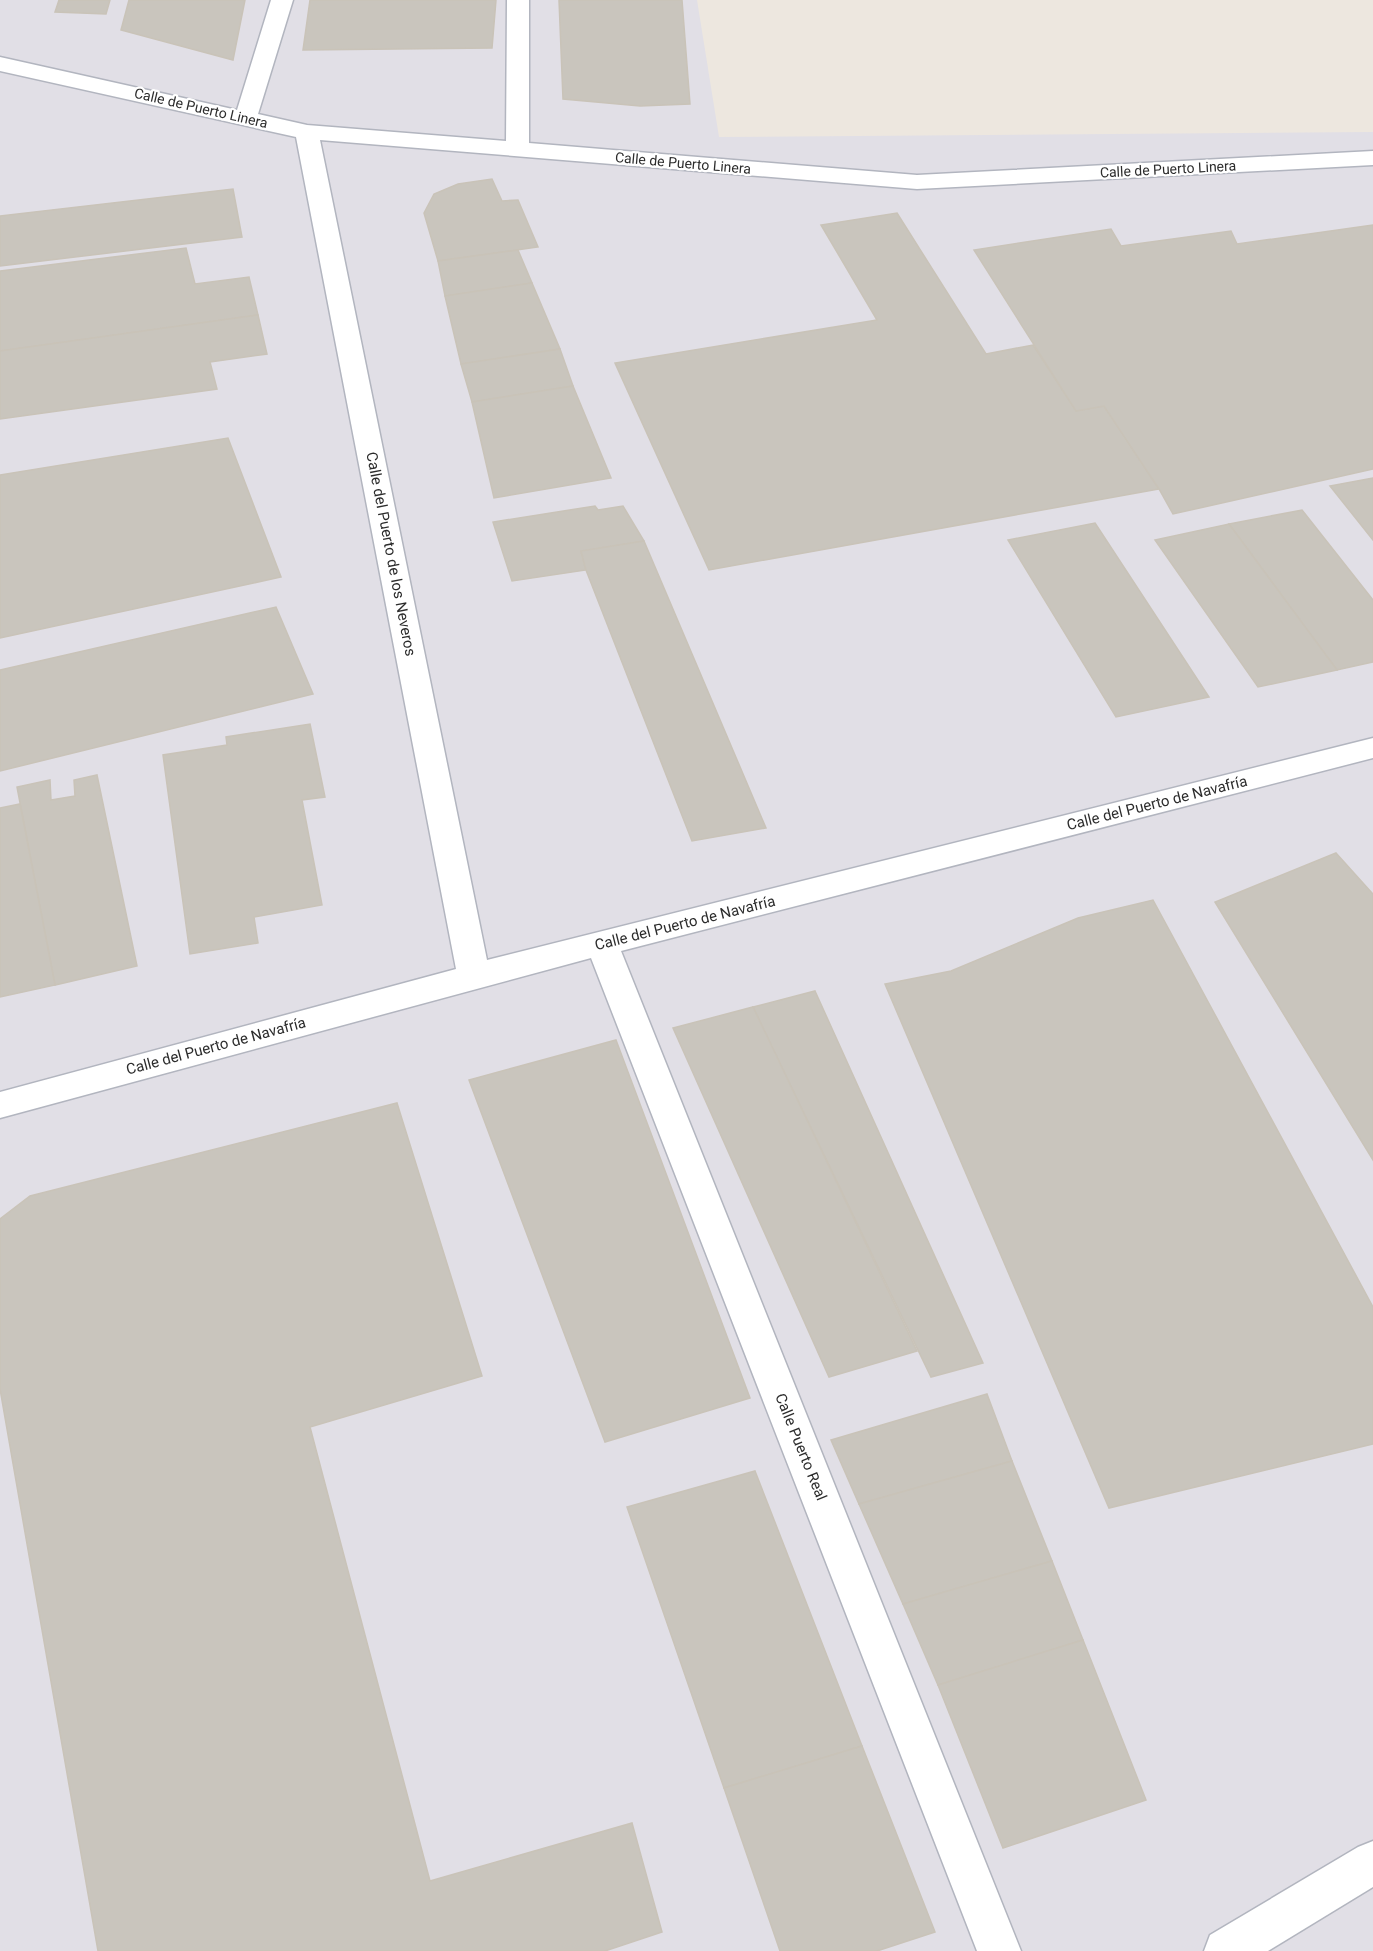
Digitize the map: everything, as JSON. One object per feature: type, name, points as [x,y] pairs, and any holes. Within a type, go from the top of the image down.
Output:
[{"type":"street","points":[[246,118],[282,0]]},
{"type":"street","points":[[517,149],[518,0]]},
{"type":"street","name":"Calle de Puerto Linera","points":[[0,64],[307,132],[916,182],[1373,158]]},
{"type":"street","name":"Calle del Puerto de los Neveros","points":[[307,132],[474,976]]},
{"type":"street","name":"Calle del Puerto de Navafría","points":[[0,1105],[474,976],[1373,748]]},
{"type":"street","name":"Calle Puerto Real","points":[[602,944],[999,1951]]},
{"type":"street","points":[[1226,1951],[1373,1862]]},
{"type":"shaded area","points":[[0,0],[697,0],[719,137],[1373,132],[1373,1951],[0,1951]]},
{"type":"building","points":[[59,0],[110,0],[106,14],[55,12]]},
{"type":"building","points":[[129,0],[245,0],[233,60],[121,30]]},
{"type":"building","points":[[310,0],[496,0],[492,48],[303,50]]},
{"type":"building","points":[[559,0],[682,0],[690,104],[640,106],[563,99]]},
{"type":"building","points":[[492,179],[502,201],[518,200],[538,247],[438,261],[424,213],[434,194],[458,184]]},
{"type":"building","points":[[233,189],[242,237],[0,266],[0,216]]},
{"type":"building","points":[[897,213],[986,354],[1033,345],[1076,411],[1104,406],[1159,489],[709,570],[615,363],[877,320],[821,225]]},
{"type":"building","points":[[1373,225],[1373,469],[1173,514],[1104,406],[1076,411],[974,250],[1111,229],[1121,246],[1231,231],[1237,244]]},
{"type":"building","points":[[186,248],[195,284],[249,277],[258,315],[0,351],[0,271]]},
{"type":"building","points":[[518,250],[532,283],[445,296],[438,261]]},
{"type":"building","points":[[532,283],[560,349],[461,364],[445,296]]},
{"type":"building","points":[[258,315],[267,354],[210,362],[217,389],[0,419],[0,351]]},
{"type":"building","points":[[560,349],[573,386],[472,402],[461,364]]},
{"type":"building","points":[[573,386],[611,478],[494,498],[472,402]]},
{"type":"building","points":[[228,438],[281,577],[0,638],[0,475]]},
{"type":"building","points":[[1373,478],[1373,540],[1330,486]]},
{"type":"building","points":[[595,506],[598,510],[623,506],[644,541],[581,551],[586,570],[512,581],[493,522]]},
{"type":"building","points":[[1302,510],[1373,600],[1373,662],[1337,670],[1229,524]]},
{"type":"building","points":[[1095,523],[1209,697],[1116,717],[1008,540]]},
{"type":"building","points":[[1229,524],[1337,670],[1258,687],[1155,540]]},
{"type":"building","points":[[644,541],[766,828],[692,841],[586,570],[581,551]]},
{"type":"building","points":[[276,607],[313,694],[0,771],[0,670]]},
{"type":"building","points":[[310,724],[325,797],[302,800],[322,905],[254,917],[258,943],[190,954],[163,755],[227,745],[226,737]]},
{"type":"building","points":[[97,775],[137,966],[55,985],[17,787],[50,780],[51,800],[75,796],[74,780]]},
{"type":"building","points":[[20,804],[55,985],[0,997],[0,808]]},
{"type":"building","points":[[1336,853],[1373,894],[1373,1160],[1215,902]]},
{"type":"building","points":[[1153,900],[1373,1307],[1373,1444],[1109,1508],[885,984],[951,971],[1078,918]]},
{"type":"building","points":[[815,991],[983,1363],[931,1377],[753,1007]]},
{"type":"building","points":[[753,1007],[917,1351],[829,1377],[673,1028]]},
{"type":"building","points":[[616,1040],[750,1398],[605,1442],[469,1080]]},
{"type":"building","points":[[397,1103],[482,1376],[310,1427],[430,1881],[632,1823],[662,1932],[605,1951],[98,1951],[0,1389],[0,1219],[30,1196]]},
{"type":"building","points":[[987,1394],[1012,1461],[859,1504],[831,1440]]},
{"type":"building","points":[[1012,1461],[1052,1561],[903,1604],[859,1504]]},
{"type":"building","points":[[755,1471],[862,1746],[724,1788],[627,1507]]},
{"type":"building","points":[[1052,1561],[1083,1640],[938,1685],[903,1604]]},
{"type":"building","points":[[1083,1640],[1146,1800],[1003,1848],[938,1685]]},
{"type":"building","points":[[862,1746],[935,1932],[877,1951],[780,1951],[724,1788]]}]
